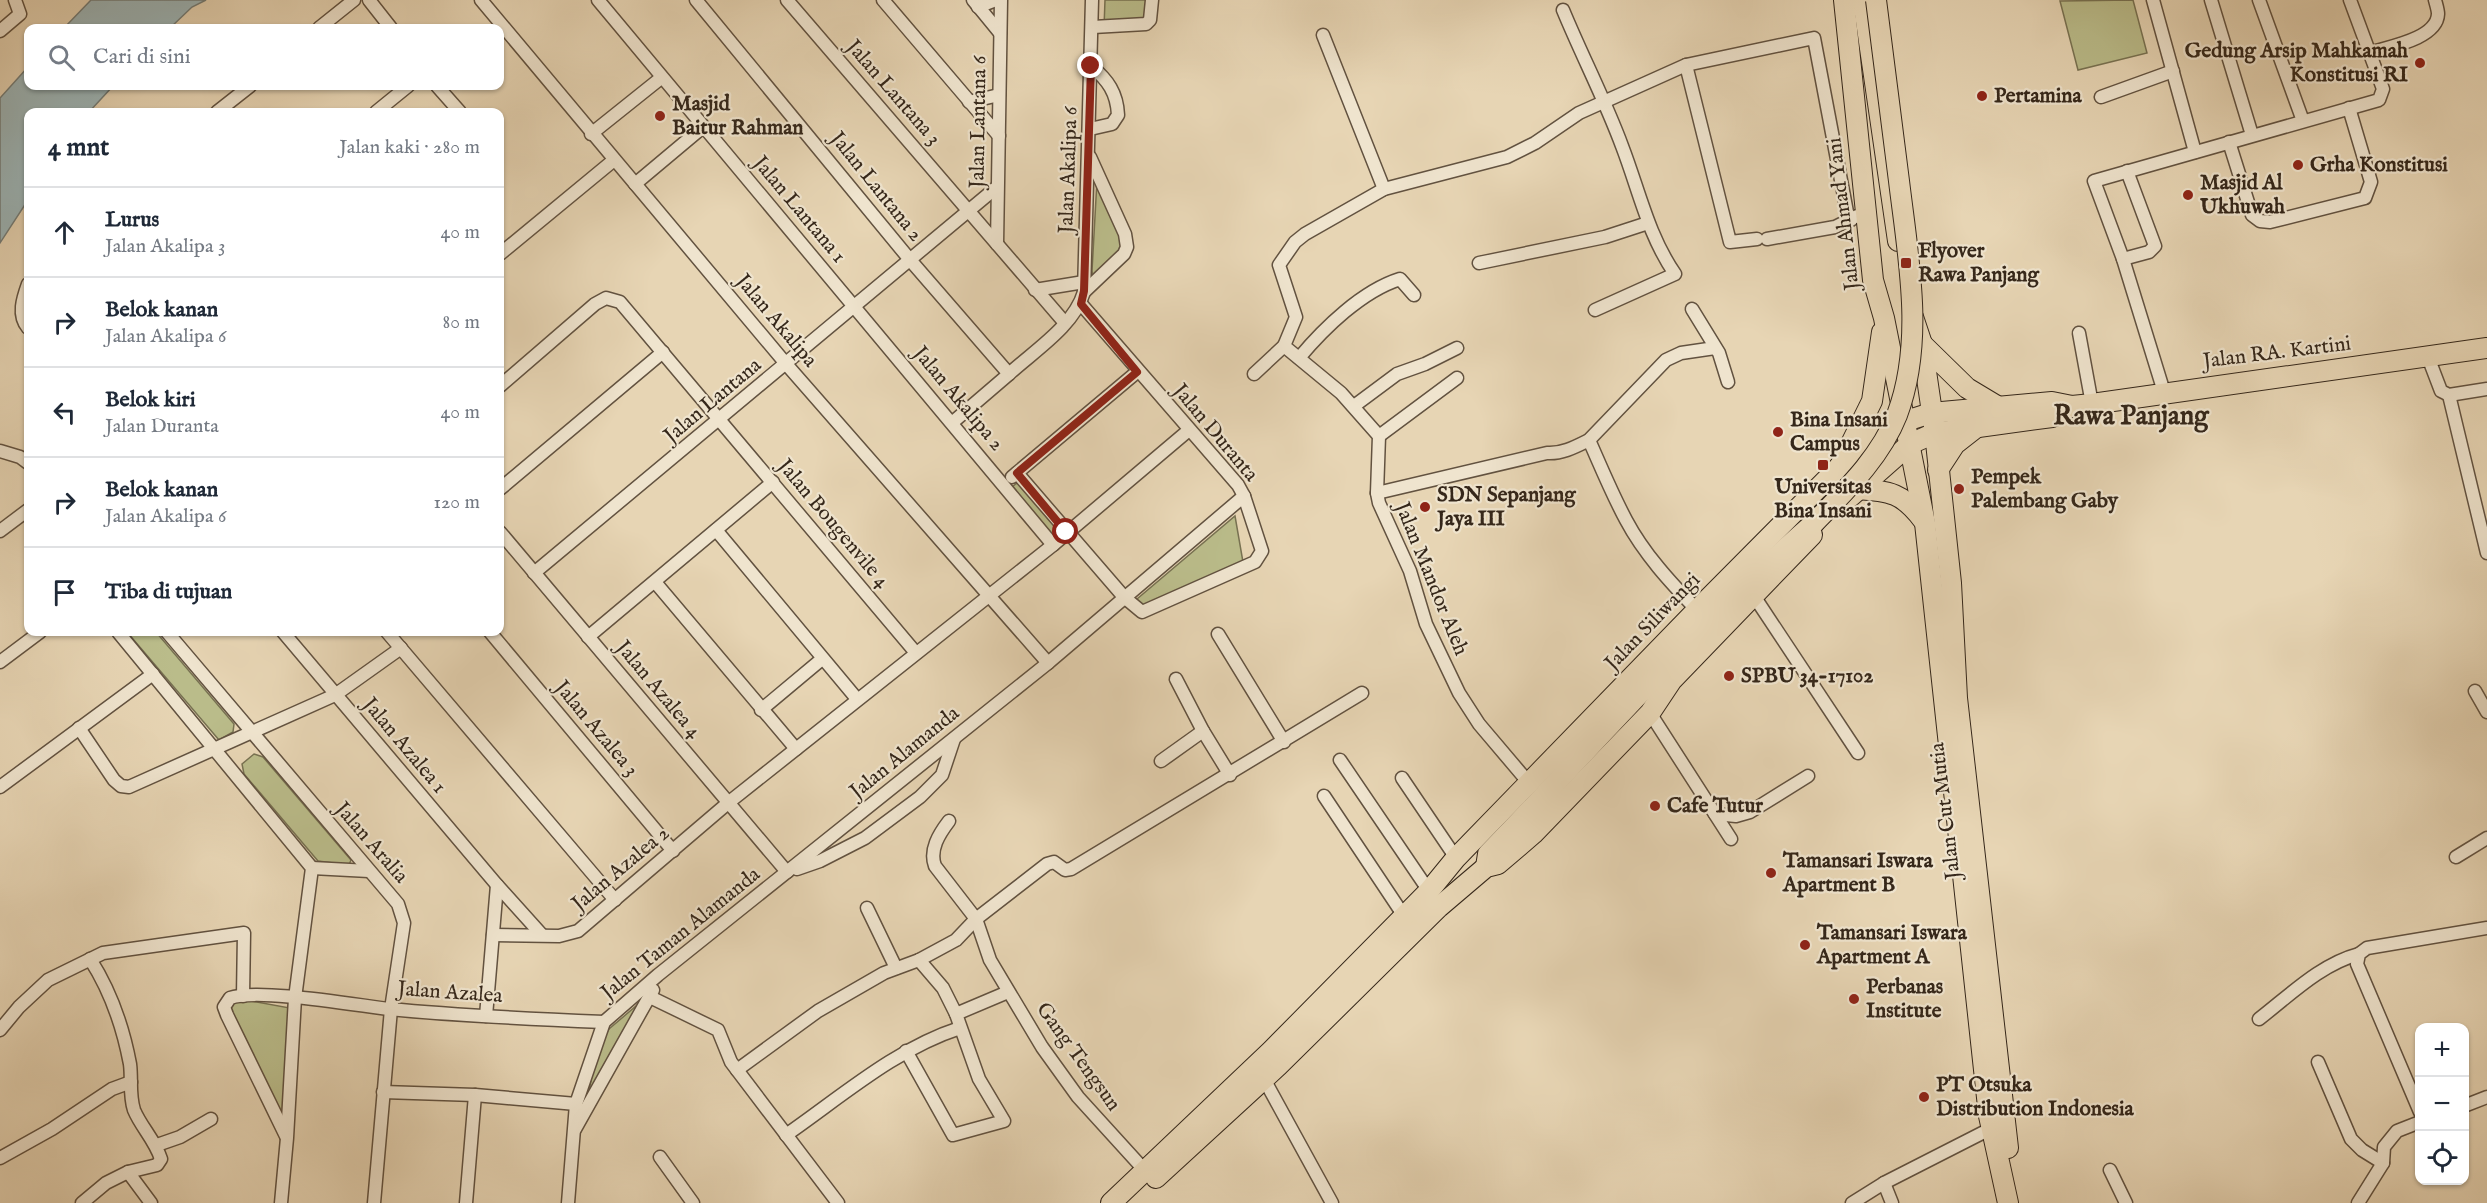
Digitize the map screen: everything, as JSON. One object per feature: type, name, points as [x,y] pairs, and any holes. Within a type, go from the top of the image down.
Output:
[{"type":"main road","points":[[1486,867],[1488,854],[1675,656],[1768,563],[1814,523],[1859,476],[1876,453],[1896,417],[1908,375],[1912,334],[1911,285],[1876,0]]},
{"type":"main road","name":"Jalan Ahmad Yani","points":[[1854,9],[1859,215],[1905,419]]},
{"type":"main road","name":"Jalan Ahmad Yani","points":[[1854,9],[1904,278],[1922,344],[1931,413]]},
{"type":"main road","points":[[1853,493],[1848,478],[1837,469],[1872,401],[1884,318]]},
{"type":"main road","points":[[1922,344],[1967,388],[1997,406]]},
{"type":"main road","name":"Jalan RA. Kartini","points":[[1935,433],[2052,417],[2082,405],[2164,392],[2487,348]]},
{"type":"main road","name":"Jalan RA. Kartini","points":[[1931,413],[2052,402],[2082,405]]},
{"type":"main road","name":"Jalan Siliwangi","points":[[1434,899],[1456,858],[1837,469],[1881,429],[1905,419],[1931,413]]},
{"type":"main road","name":"Jalan Cut Mutia","points":[[1931,413],[1951,583],[1957,698],[1996,1048],[2007,1143],[2020,1203]]},
{"type":"main road","name":"Jalan Cut Mutia","points":[[1905,419],[1925,523],[1992,1128],[2008,1203]]},
{"type":"main road","points":[[1938,470],[1955,444],[1978,426]]},
{"type":"main road","points":[[1258,1073],[1404,916],[1486,867],[1498,864],[1533,834],[1650,713],[1672,680],[1853,493],[1910,444],[1935,433]]},
{"type":"main road","points":[[1853,493],[1896,494],[1911,504],[1925,523]]},
{"type":"main road","points":[[1111,1203],[1149,1176],[1258,1073],[1434,899]]},
{"type":"main road","points":[[1130,1203],[1149,1176]]},
{"type":"street","points":[[0,31],[20,14],[15,0]]},
{"type":"street","points":[[324,24],[354,0]]},
{"type":"street","points":[[369,0],[389,24]]},
{"type":"street","name":"Jalan Akalipa","points":[[481,0],[501,24]]},
{"type":"street","name":"Jalan Lantana 1","points":[[598,0],[855,308]]},
{"type":"street","name":"Jalan Lantana 2","points":[[696,0],[911,261],[1009,374]]},
{"type":"street","name":"Jalan Lantana 3","points":[[787,0],[1065,323]]},
{"type":"street","points":[[883,0],[999,136]]},
{"type":"street","points":[[975,3],[996,0]]},
{"type":"street","name":"Jalan Lantana 6","points":[[997,244],[1001,0]]},
{"type":"street","name":"Jalan Akalipa 6","points":[[1081,304],[1084,287],[1090,129],[1092,0]]},
{"type":"street","points":[[1093,27],[1146,24],[1150,20],[1152,0]]},
{"type":"street","points":[[2153,0],[2195,152]]},
{"type":"street","points":[[2211,0],[2252,135]]},
{"type":"street","points":[[2259,0],[2303,121]]},
{"type":"street","points":[[2164,392],[2123,259],[2094,181],[2379,100],[2383,94],[2350,0]]},
{"type":"street","points":[[2369,53],[2426,35],[2434,26],[2438,15],[2435,0]]},
{"type":"street","points":[[975,3],[1000,33]]},
{"type":"street","points":[[1563,10],[1623,147],[1648,223],[1662,256],[1675,274],[1595,310]]},
{"type":"street","name":"Jalan Akalipa","points":[[504,28],[787,365],[1048,663]]},
{"type":"street","points":[[1323,35],[1384,189]]},
{"type":"street","points":[[1254,374],[1284,346],[1296,317],[1279,265],[1295,242],[1305,234],[1384,189],[1507,157],[1535,144],[1579,113],[1686,65],[1814,38],[1847,212],[1859,215]]},
{"type":"street","points":[[1686,65],[1730,242],[1835,227],[1859,215]]},
{"type":"street","points":[[1090,129],[1112,124],[1118,115],[1117,98],[1113,88],[1091,66]]},
{"type":"street","points":[[2101,97],[2173,71]]},
{"type":"street","points":[[591,134],[661,78]]},
{"type":"street","points":[[222,108],[245,90]]},
{"type":"street","points":[[381,108],[403,90]]},
{"type":"street","points":[[441,90],[457,108]]},
{"type":"street","points":[[969,102],[999,95]]},
{"type":"street","points":[[2229,142],[2252,215],[2260,221],[2270,222],[2365,198],[2371,182],[2349,108]]},
{"type":"street","points":[[635,184],[703,127]]},
{"type":"street","points":[[1035,290],[1084,287],[1124,255],[1127,247],[1125,234],[1089,156]]},
{"type":"street","points":[[504,251],[614,160]]},
{"type":"street","points":[[2123,259],[2149,252],[2155,246],[2127,171]]},
{"type":"street","name":"Jalan Lantana","points":[[534,573],[787,365],[997,188]]},
{"type":"street","points":[[1479,263],[1605,237],[1648,223]]},
{"type":"street","points":[[1299,358],[1343,313],[1390,282],[1400,279],[1414,295]]},
{"type":"street","name":"Jalan Bougenvile 4","points":[[504,383],[606,298],[620,302],[916,653]]},
{"type":"street","points":[[24,302],[22,311],[24,322]]},
{"type":"street","points":[[953,422],[1065,323],[1081,304]]},
{"type":"street","name":"Jalan Duranta","points":[[1081,304],[1137,372],[1229,474],[1244,495],[1262,551],[1255,562],[1147,612],[1137,609],[1125,597]]},
{"type":"street","name":"Jalan Akalipa 2","points":[[855,308],[953,422],[1053,544]]},
{"type":"street","points":[[1692,309],[1719,353],[1728,382]]},
{"type":"street","points":[[2079,333],[2082,405]]},
{"type":"street","points":[[1284,346],[1354,406],[1379,436],[1457,378]]},
{"type":"street","points":[[1354,406],[1397,374],[1425,364],[1456,348]]},
{"type":"street","points":[[1377,492],[1547,453],[1557,453],[1588,440],[1666,360],[1681,353],[1715,348]]},
{"type":"street","points":[[504,486],[663,352]]},
{"type":"street","points":[[2428,357],[2441,391],[2449,395],[2487,389]]},
{"type":"street","points":[[1003,484],[1137,372]]},
{"type":"street","points":[[2449,395],[2487,553]]},
{"type":"street","name":"Jalan Azalea 2","points":[[493,935],[569,935],[615,900],[728,803],[1053,544],[1189,430]]},
{"type":"street","name":"Jalan Mandor Aleh","points":[[1379,436],[1377,492],[1383,516],[1410,571],[1426,624],[1455,686],[1479,724],[1529,783]]},
{"type":"street","points":[[1588,440],[1637,537],[1671,583],[1697,610]]},
{"type":"street","points":[[0,451],[24,460]]},
{"type":"street","points":[[1017,473],[1066,532],[1125,597]]},
{"type":"street","points":[[588,638],[773,482]]},
{"type":"street","points":[[1048,663],[1244,495]]},
{"type":"street","points":[[0,531],[24,517]]},
{"type":"street","points":[[716,530],[857,699]]},
{"type":"street","name":"Jalan Azalea 4","points":[[504,537],[787,872]]},
{"type":"street","points":[[655,582],[796,749]]},
{"type":"street","points":[[1754,596],[1858,753]]},
{"type":"street","points":[[1218,633],[1284,742]]},
{"type":"street","points":[[0,662],[35,636]]},
{"type":"street","points":[[121,636],[312,868],[295,998],[281,1203]]},
{"type":"street","name":"Jalan Aralia","points":[[170,636],[398,904],[402,913],[404,923],[391,1009],[374,1203]]},
{"type":"street","name":"Jalan Azalea 1","points":[[286,636],[542,935]]},
{"type":"street","points":[[390,636],[615,900]]},
{"type":"street","name":"Jalan Azalea 3","points":[[493,636],[673,851]]},
{"type":"street","points":[[79,728],[114,780],[121,786],[129,787],[335,695],[401,648]]},
{"type":"street","points":[[762,710],[822,659]]},
{"type":"street","name":"Jalan Alamanda","points":[[787,872],[1048,663]]},
{"type":"street","points":[[0,786],[153,674]]},
{"type":"street","points":[[1176,679],[1230,775]]},
{"type":"street","points":[[2475,691],[2487,712]]},
{"type":"street","points":[[737,1070],[818,1011],[896,968],[920,960],[956,940],[976,919],[1047,864],[1054,862],[1065,870],[1071,869],[1230,775],[1362,693]]},
{"type":"street","points":[[1650,713],[1731,839]]},
{"type":"street","points":[[1161,761],[1203,730]]},
{"type":"street","points":[[787,872],[820,861],[880,829],[942,775],[954,738]]},
{"type":"street","points":[[1340,760],[1434,899]]},
{"type":"street","points":[[1715,814],[1737,816],[1750,812],[1808,776]]},
{"type":"street","points":[[1402,778],[1456,858]]},
{"type":"street","points":[[1324,796],[1404,916]]},
{"type":"street","name":"Gang Tengsun","points":[[949,821],[937,840],[933,862],[976,919],[990,960],[1042,1047],[1078,1097],[1149,1176]]},
{"type":"street","points":[[2456,857],[2487,838]]},
{"type":"street","points":[[312,868],[369,871]]},
{"type":"street","name":"Jalan Taman Alamanda","points":[[568,1203],[576,1104],[603,1022],[787,872]]},
{"type":"street","points":[[486,1016],[497,885]]},
{"type":"street","points":[[867,908],[896,968]]},
{"type":"street","points":[[2259,1019],[2322,970],[2344,958],[2359,954],[2367,948],[2487,928]]},
{"type":"street","points":[[0,1030],[19,1007],[48,980],[103,953],[129,947],[244,933],[243,996],[230,998],[224,1007],[287,1138]]},
{"type":"street","points":[[2359,954],[2357,964],[2415,1100]]},
{"type":"street","points":[[82,1203],[106,1183],[128,1172],[143,1170],[159,1163],[161,1159],[157,1145],[134,1111],[124,1041],[109,994],[90,959]]},
{"type":"street","points":[[906,1051],[952,1136],[1004,1121],[979,1078],[956,1014],[943,988],[920,960]]},
{"type":"street","points":[[573,1133],[650,997],[658,975]]},
{"type":"street","points":[[956,1014],[1008,992]]},
{"type":"street","name":"Jalan Azalea","points":[[243,996],[295,998],[391,1009],[486,1016],[603,1022]]},
{"type":"street","points":[[650,997],[718,1030],[731,1062],[838,1203]]},
{"type":"street","points":[[786,1135],[906,1051],[930,1038],[960,1028]]},
{"type":"street","points":[[2318,1062],[2350,1139],[2362,1150],[2383,1163]]},
{"type":"street","points":[[1258,1073],[1332,1203]]},
{"type":"street","points":[[0,1158],[52,1130],[112,1089],[131,1082]]},
{"type":"street","points":[[383,1092],[475,1095],[576,1104]]},
{"type":"street","points":[[466,1203],[475,1095]]},
{"type":"street","points":[[2469,1104],[2487,1097]]},
{"type":"street","points":[[157,1145],[180,1137],[211,1119]]},
{"type":"street","points":[[2358,1203],[2363,1199],[2383,1163],[2384,1147],[2397,1131],[2415,1124]]},
{"type":"street","points":[[1852,1203],[1884,1183],[1992,1128]]},
{"type":"street","points":[[660,1157],[693,1203]]},
{"type":"street","points":[[2110,1170],[2126,1203]]},
{"type":"street","points":[[128,1172],[151,1203]]},
{"type":"street","points":[[1884,1183],[1893,1203]]},
{"type":"green space","points":[[1105,0],[1148,0],[1146,23],[1104,28]]},
{"type":"green space","points":[[2133,0],[2147,53],[2078,70],[2060,1]]},
{"type":"green space","points":[[1097,180],[1127,252],[1093,276],[1092,271]]},
{"type":"green space","points":[[1018,482],[1062,535],[1056,539],[1012,487]]},
{"type":"green space","points":[[1235,516],[1243,562],[1146,612],[1138,604],[1137,599]]},
{"type":"green space","points":[[130,636],[159,636],[234,724],[233,732],[219,740]]},
{"type":"green space","points":[[254,754],[263,757],[351,860],[349,865],[318,861],[244,774],[242,764]]},
{"type":"green space","points":[[240,999],[290,1008],[284,1119],[228,1010],[231,1004]]},
{"type":"green space","points":[[643,1000],[587,1102],[596,1053],[609,1029]]},
{"type":"water","points":[[91,0],[206,0],[192,7],[174,24],[68,24]]},
{"type":"water","points":[[24,71],[24,90],[109,90],[93,108],[24,108],[24,206],[0,243],[0,98]]},
{"type":"place","name":"Gedung Arsip Mahkamah Konstitusi RI","points":[[2420,63]]},
{"type":"place","name":"Pertamina","points":[[1982,96]]},
{"type":"place","name":"Masjid Baitur Rahman","points":[[660,116]]},
{"type":"place","name":"Grha Konstitusi","points":[[2298,165]]},
{"type":"place","name":"Masjid Al Ukhuwah","points":[[2188,195]]},
{"type":"place","name":"Flyover Rawa Panjang","points":[[1906,263]]},
{"type":"place","name":"Bina Insani Campus","points":[[1778,432]]},
{"type":"place","name":"Universitas Bina Insani","points":[[1823,465]]},
{"type":"place","name":"Pempek Palembang Gaby","points":[[1959,489]]},
{"type":"place","name":"SDN Sepanjang Jaya III","points":[[1425,507]]},
{"type":"place","name":"SPBU 34-17102","points":[[1729,676]]},
{"type":"place","name":"Cafe Tutur","points":[[1655,806]]},
{"type":"place","name":"Tamansari Iswara Apartment B","points":[[1771,873]]},
{"type":"place","name":"Tamansari Iswara Apartment A","points":[[1805,945]]},
{"type":"place","name":"Perbanas Institute","points":[[1854,999]]},
{"type":"place","name":"PT Otsuka Distribution Indonesia","points":[[1924,1097]]},
{"type":"district","name":"Rawa Panjang","points":[[2131,417]]},
{"type":"route","points":[[1066,532],[1017,473],[1137,372],[1081,304],[1084,291],[1091,66]]}]
